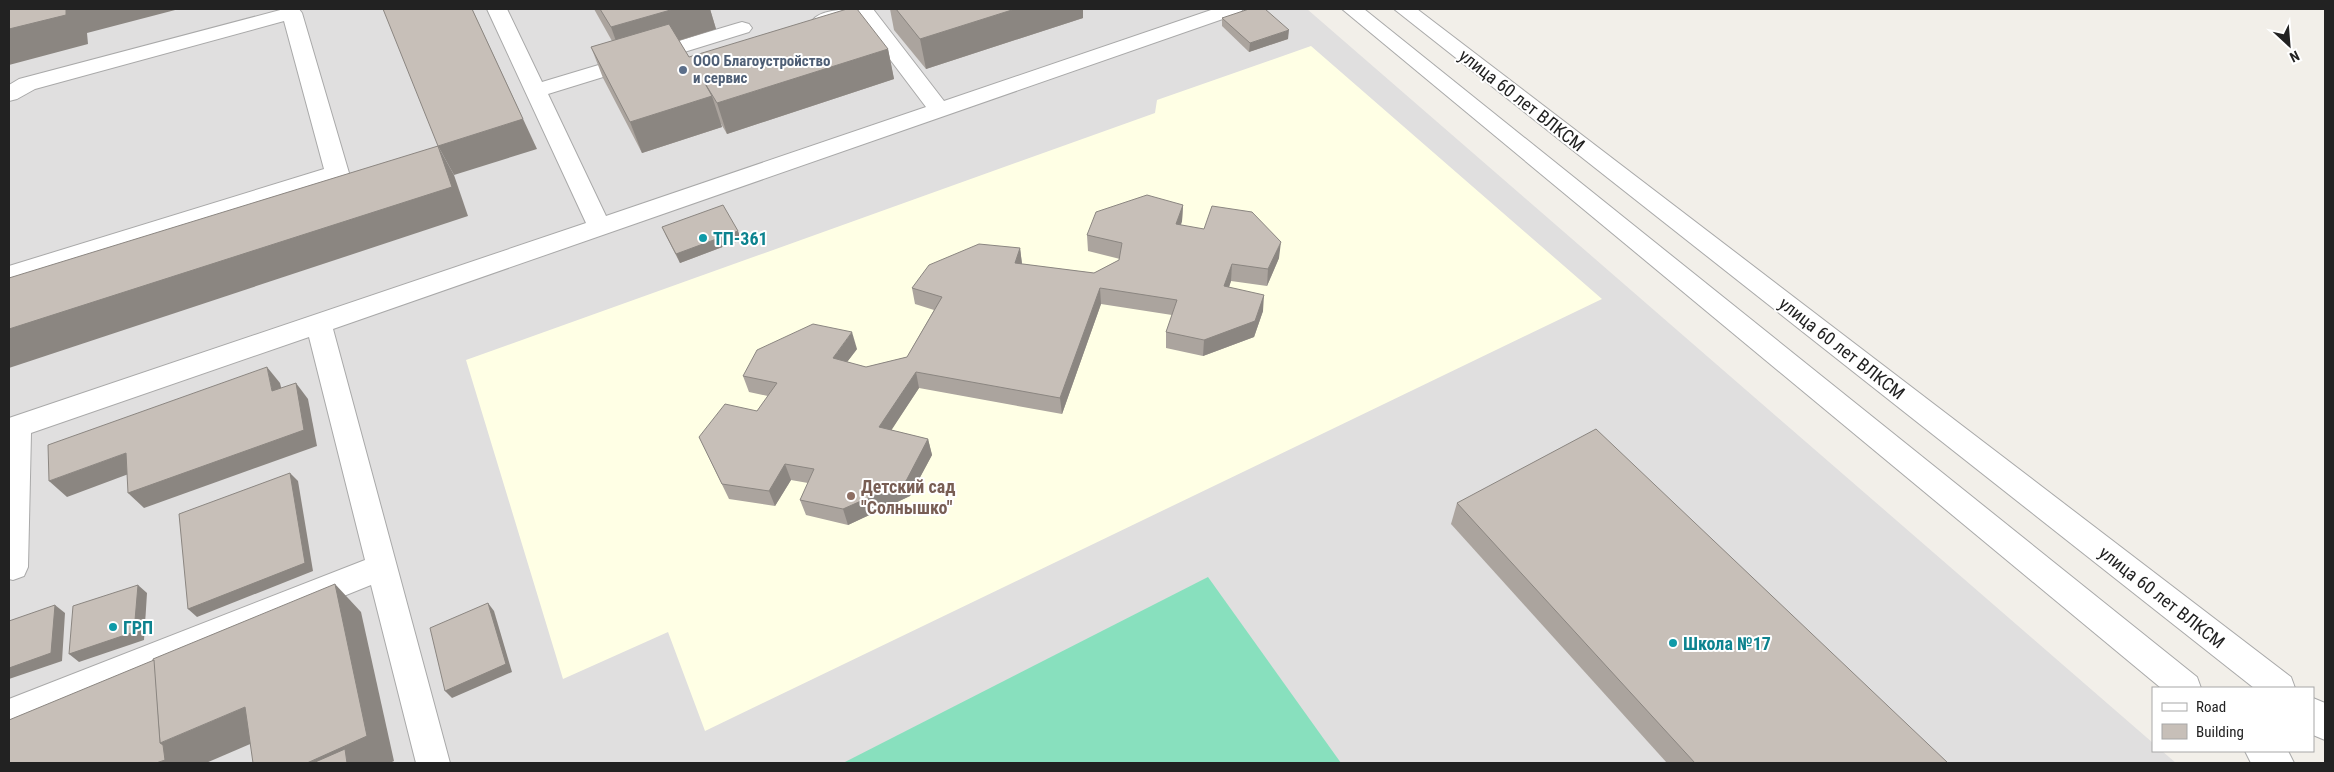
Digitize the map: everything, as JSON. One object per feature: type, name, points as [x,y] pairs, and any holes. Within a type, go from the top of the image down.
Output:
[{"type":"street","points":[[497,9],[600,228]]},
{"type":"street","points":[[536,91],[747,35],[729,9]]},
{"type":"street","points":[[807,26],[862,9],[940,110]]},
{"type":"street","points":[[13,567],[13,427],[600,228],[940,110],[1194,15],[1233,9]]},
{"type":"street","name":"улица 60 лет ВЛКСМ","points":[[1352,9],[2184,687]]},
{"type":"street","name":"улица 60 лет ВЛКСМ","points":[[1404,9],[2278,687]]},
{"type":"street","points":[[9,94],[27,84],[293,11],[337,173],[9,275]]},
{"type":"street","points":[[319,324],[433,763]]},
{"type":"street","points":[[9,715],[382,567]]},
{"type":"street","points":[[2314,715],[2325,724]]},
{"type":"street","points":[[2263,752],[2277,763]]},
{"type":"shaded area","points":[[9,9],[1307,9],[2152,742],[2152,752],[2163,752],[2176,763],[9,763]]},
{"type":"shaded area","name":"Детский сад \"Солнышко\"","points":[[1311,46],[1602,299],[705,731],[668,632],[563,679],[466,360],[1155,113],[1157,100]]},
{"type":"green space","points":[[1208,577],[1341,763],[843,763]]},
{"type":"building","points":[[9,9],[66,9],[66,15],[9,29]]},
{"type":"building","points":[[383,9],[472,9],[523,119],[438,146]]},
{"type":"building","points":[[600,9],[674,9],[611,27]]},
{"type":"building","points":[[847,9],[857,9],[888,49],[717,103],[703,80],[712,96],[630,122],[591,47],[669,24],[689,57]]},
{"type":"building","points":[[896,9],[1015,9],[920,39]]},
{"type":"building","points":[[1249,9],[1265,9],[1289,30],[1250,43],[1222,18]]},
{"type":"building","points":[[438,146],[452,187],[9,329],[9,278]]},
{"type":"building","points":[[1147,195],[1183,205],[1176,224],[1204,229],[1212,206],[1252,212],[1281,242],[1268,269],[1232,264],[1224,286],[1264,295],[1255,321],[1204,340],[1166,332],[1177,300],[1100,288],[1060,398],[916,372],[879,427],[928,439],[906,481],[843,509],[800,500],[814,469],[785,464],[769,491],[722,484],[699,437],[725,404],[757,411],[777,383],[743,376],[757,350],[813,324],[852,332],[833,358],[866,367],[907,357],[942,297],[912,288],[929,265],[979,244],[1020,248],[1015,263],[1094,273],[1119,260],[1122,243],[1087,235],[1096,212]]},
{"type":"building","name":"ТП-361","points":[[723,205],[738,231],[676,254],[662,227]]},
{"type":"building","points":[[267,367],[272,391],[296,383],[304,430],[128,493],[126,453],[49,481],[48,445]]},
{"type":"building","name":"Школа №17","points":[[1596,429],[1948,763],[1695,763],[1457,503]]},
{"type":"building","points":[[290,473],[305,563],[188,609],[179,514]]},
{"type":"building","points":[[335,584],[367,736],[307,763],[253,763],[245,707],[160,743],[153,659]]},
{"type":"building","name":"ГРП","points":[[138,585],[134,632],[69,654],[73,606]]},
{"type":"building","points":[[488,603],[506,664],[445,691],[430,628]]},
{"type":"building","points":[[55,605],[51,653],[9,668],[9,621]]},
{"type":"building","points":[[154,660],[160,743],[163,745],[165,760],[156,763],[9,763],[9,720]]},
{"type":"building","points":[[345,749],[347,763],[313,763]]},
{"type":"place","name":"ООО Благоустройство и сервис","points":[[683,70]]},
{"type":"place","name":"ТП-361","points":[[703,238]]},
{"type":"place","name":"Детский сад \"Солнышко\"","points":[[851,496]]},
{"type":"place","name":"ГРП","points":[[113,627]]},
{"type":"place","name":"Школа №17","points":[[1673,643]]}]
